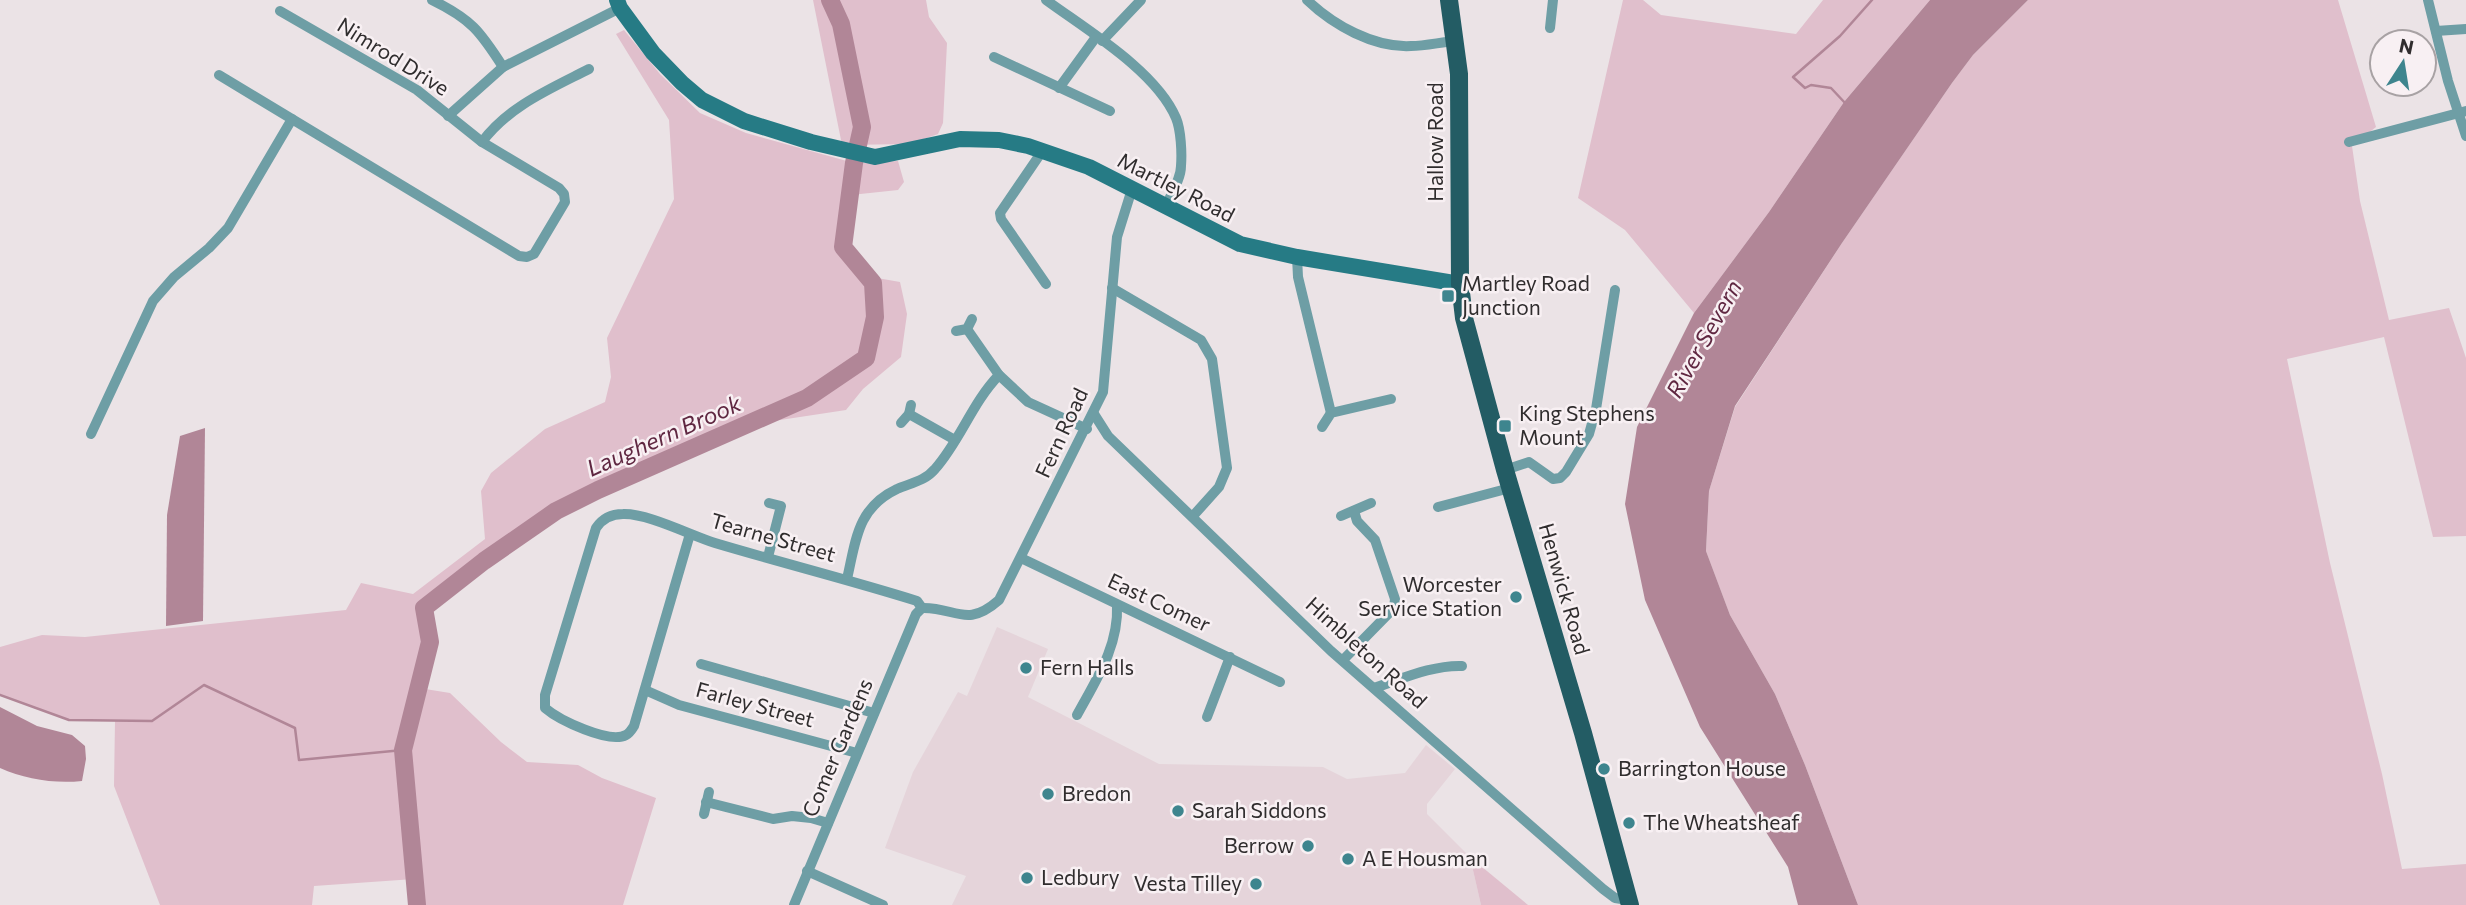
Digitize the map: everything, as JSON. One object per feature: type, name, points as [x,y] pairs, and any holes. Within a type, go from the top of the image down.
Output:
[{"type":"main road","name":"Hallow Road","points":[[1449,0],[1459,74],[1460,284]]},
{"type":"main road","name":"Martley Road","points":[[619,4],[653,54],[702,100],[744,121],[875,157],[960,139],[999,140],[1043,150],[1089,167],[1240,244],[1297,257],[1460,284]]},
{"type":"main road","name":"Henwick Road","points":[[1460,284],[1464,318],[1508,479],[1583,733],[1629,902]]},
{"type":"street","points":[[432,0],[468,20],[480,32],[503,67]]},
{"type":"street","points":[[1046,0],[1150,80],[1165,98],[1178,121],[1181,168],[1166,206]]},
{"type":"street","points":[[1059,88],[1099,39],[1140,0]]},
{"type":"street","points":[[1307,0],[1333,21],[1378,41],[1410,47],[1456,41]]},
{"type":"street","points":[[1550,28],[1553,0]]},
{"type":"street","points":[[2428,0],[2435,28]]},
{"type":"street","points":[[449,116],[503,67],[619,4]]},
{"type":"street","name":"Nimrod Drive","points":[[280,10],[417,90],[482,142],[559,188],[564,194],[565,202],[534,254],[519,256],[292,119]]},
{"type":"street","points":[[2438,31],[2466,29]]},
{"type":"street","points":[[2438,37],[2462,112],[2466,136]]},
{"type":"street","points":[[994,57],[1110,111]]},
{"type":"street","points":[[482,142],[493,127],[514,109],[589,69]]},
{"type":"street","points":[[91,434],[153,300],[174,276],[209,248],[228,228],[292,119],[219,75]]},
{"type":"street","points":[[2349,142],[2462,112]]},
{"type":"street","points":[[1043,150],[1000,213],[1001,219],[1045,284]]},
{"type":"street","name":"Fern Road","points":[[922,608],[962,616],[986,610],[999,600],[1087,429],[1103,392],[1107,375],[1117,237],[1132,189]]},
{"type":"street","points":[[1297,257],[1298,277],[1331,413]]},
{"type":"street","points":[[1038,273],[1047,265]]},
{"type":"street","points":[[1112,288],[1201,340],[1212,359],[1227,468],[1219,487],[1193,516]]},
{"type":"street","points":[[1438,507],[1508,479],[1529,462],[1553,479],[1560,478],[1566,472],[1589,434],[1596,409],[1615,290]]},
{"type":"street","points":[[965,326],[999,375],[1028,402],[1087,429]]},
{"type":"street","points":[[847,579],[859,525],[875,502],[926,478],[936,468],[975,404],[999,375]]},
{"type":"street","points":[[1322,427],[1331,413],[1392,398]]},
{"type":"street","points":[[907,414],[955,440]]},
{"type":"street","name":"Himbleton Road","points":[[1094,414],[1108,436],[1343,660],[1603,889],[1615,898],[1629,902]]},
{"type":"street","points":[[768,557],[781,506],[769,503]]},
{"type":"street","points":[[1341,516],[1371,503]]},
{"type":"street","points":[[1343,660],[1394,608],[1395,599],[1375,540],[1357,521],[1354,511]]},
{"type":"street","name":"Tearne Street","points":[[645,690],[634,726],[626,735],[611,737],[597,734],[555,716],[545,708],[545,695],[596,528],[601,520],[610,517],[622,514],[638,516],[916,601],[922,608]]},
{"type":"street","points":[[645,690],[690,534]]},
{"type":"street","name":"East Comer","points":[[1021,558],[1280,682]]},
{"type":"street","points":[[1077,715],[1112,648],[1118,618],[1117,605]]},
{"type":"street","name":"Comer Gardens","points":[[794,905],[916,614],[922,608]]},
{"type":"street","points":[[1207,717],[1230,657]]},
{"type":"street","points":[[701,664],[874,713]]},
{"type":"street","points":[[1374,688],[1425,671],[1462,666]]},
{"type":"street","name":"Farley Street","points":[[645,690],[678,705],[857,753]]},
{"type":"street","points":[[704,814],[708,797],[773,819],[792,816],[828,823]]},
{"type":"street","points":[[807,871],[883,905]]},
{"type":"shaded area","points":[[813,0],[926,0],[929,17],[947,43],[943,123],[938,134],[910,144],[842,145]]},
{"type":"shaded area","points":[[1623,0],[1643,0],[1661,15],[1796,34],[1823,0],[1930,0],[1844,102],[1769,212],[1694,313],[1625,230],[1578,198]]},
{"type":"shaded area","points":[[2028,0],[2338,0],[2376,127],[2352,146],[2360,201],[2389,320],[2449,308],[2466,358],[2466,536],[2433,537],[2384,337],[2287,359],[2330,563],[2382,774],[2402,869],[2466,864],[2466,905],[1858,905],[1775,694],[1730,615],[1706,551],[1709,491],[1735,407],[1842,243],[1952,83],[1973,55]]},
{"type":"shaded area","points":[[624,30],[660,74],[700,113],[746,133],[854,163],[898,161],[904,182],[898,190],[851,195],[843,247],[866,276],[900,282],[907,314],[901,357],[863,389],[846,410],[748,425],[598,490],[556,511],[484,561],[424,608],[430,642],[419,688],[450,693],[501,742],[527,762],[578,765],[602,778],[656,798],[623,905],[417,905],[414,879],[314,886],[312,905],[160,905],[114,786],[115,721],[69,720],[0,695],[0,647],[42,635],[85,637],[346,610],[361,583],[413,594],[485,539],[481,491],[491,473],[545,429],[605,402],[611,377],[607,338],[674,199],[669,120],[616,34]]},
{"type":"shaded area","points":[[997,627],[1048,649],[1028,697],[1159,764],[1323,767],[1347,779],[1405,773],[1426,745],[1455,769],[1427,804],[1427,814],[1470,857],[1481,905],[952,905],[966,876],[885,848],[913,772],[958,692],[967,696]]},
{"type":"shaded area","points":[[1470,857],[1528,905],[1481,905]]},
{"type":"water","name":"River Severn","points":[[1930,0],[2028,0],[1973,55],[1952,83],[1735,406],[1709,491],[1706,551],[1730,615],[1775,694],[1858,905],[1798,905],[1788,867],[1700,727],[1645,600],[1625,504],[1637,427],[1694,313],[1769,212],[1844,102]]},
{"type":"water","points":[[205,428],[203,621],[166,626],[167,515],[180,436]]},
{"type":"water","points":[[0,707],[37,726],[72,735],[85,746],[86,759],[82,781],[40,780],[0,768]]},
{"type":"waterway","name":"Laughern Brook","points":[[417,905],[403,750],[430,642],[424,608],[484,561],[556,511],[807,398],[866,358],[875,317],[873,283],[843,247],[854,163],[862,127],[841,24],[830,0]]},
{"type":"waterway","points":[[1846,104],[1831,88],[1811,85],[1805,88],[1793,77],[1840,36],[1872,0]]},
{"type":"waterway","points":[[0,695],[69,720],[152,721],[204,685],[295,728],[299,760],[403,750]]},
{"type":"place","name":"Martley Road Junction","points":[[1448,296]]},
{"type":"place","name":"King Stephens Mount","points":[[1505,426]]},
{"type":"place","name":"Worcester Service Station","points":[[1516,597]]},
{"type":"place","name":"Fern Halls","points":[[1026,668]]},
{"type":"place","name":"Barrington House","points":[[1604,769]]},
{"type":"place","name":"Bredon","points":[[1048,794]]},
{"type":"place","name":"Sarah Siddons","points":[[1178,811]]},
{"type":"place","name":"The Wheatsheaf","points":[[1629,823]]},
{"type":"place","name":"Berrow","points":[[1308,846]]},
{"type":"place","name":"A E Housman","points":[[1348,859]]},
{"type":"place","name":"Ledbury","points":[[1027,878]]},
{"type":"place","name":"Vesta Tilley","points":[[1256,884]]}]
